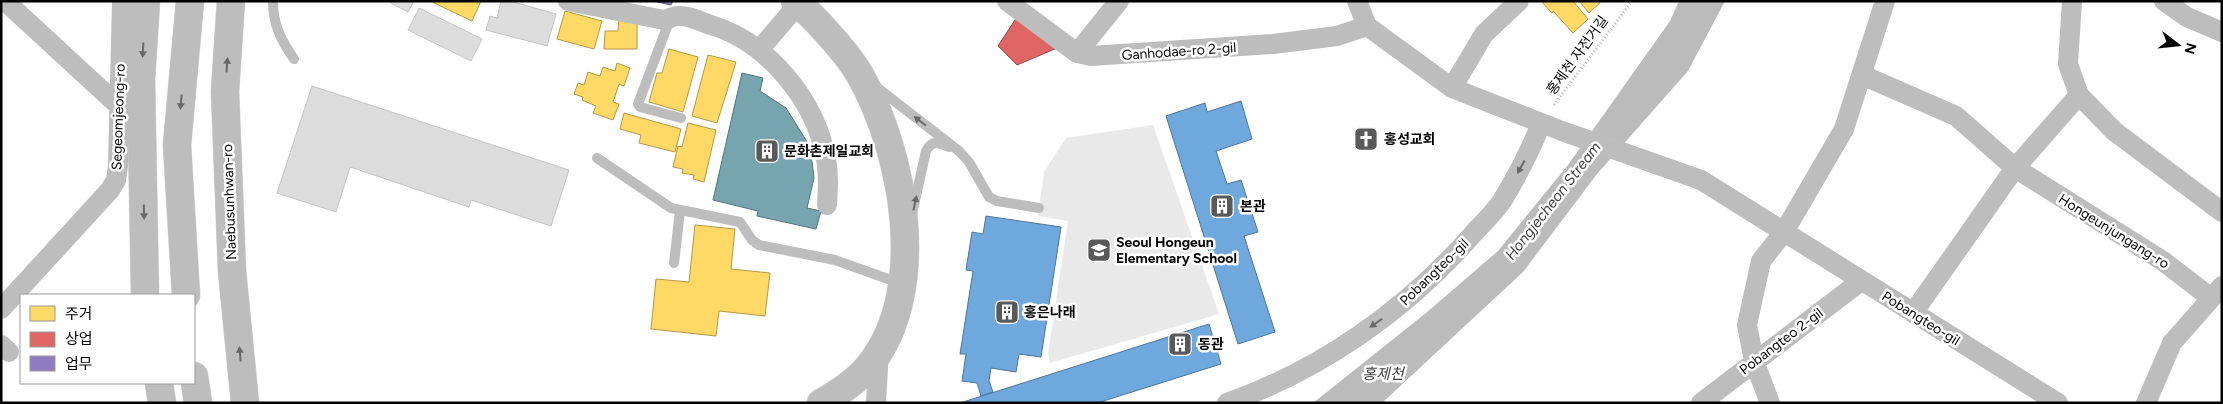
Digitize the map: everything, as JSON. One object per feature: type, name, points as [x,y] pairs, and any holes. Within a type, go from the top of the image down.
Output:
[{"type":"main road","points":[[145,294],[141,80],[146,1]]},
{"type":"main road","points":[[185,285],[178,145],[190,1]]},
{"type":"main road","name":"Naebusunhwan-ro","points":[[231,1],[225,90],[232,271],[245,403]]},
{"type":"main road","points":[[799,2],[848,57],[860,75],[882,124],[898,181],[904,217],[905,251],[902,284],[894,318],[879,351],[869,366],[842,390],[821,403]]},
{"type":"main road","points":[[195,383],[198,403]]},
{"type":"main road","points":[[159,384],[162,403]]},
{"type":"street","points":[[5,1],[120,107]]},
{"type":"street","name":"Segeomjeong-ro","points":[[1,309],[113,185],[118,166],[122,1]]},
{"type":"street","points":[[568,1],[664,20],[681,16],[736,34],[759,50],[790,82],[803,100],[816,128],[826,159],[828,181],[827,205]]},
{"type":"street","points":[[1007,1],[1077,54],[1118,1]]},
{"type":"street","points":[[1357,1],[1368,26],[1452,88],[1542,123]]},
{"type":"street","points":[[1452,88],[1484,34],[1519,1]]},
{"type":"street","points":[[1770,403],[1754,361],[1748,325],[1761,261],[1784,232],[1844,129],[1886,1]]},
{"type":"street","points":[[2072,1],[2068,64],[2079,95],[2114,131],[2222,212]]},
{"type":"street","points":[[2164,1],[2188,18],[2222,32]]},
{"type":"street","points":[[759,50],[799,2]]},
{"type":"street","name":"Ganhodae-ro 2-gil","points":[[1077,54],[1105,57],[1273,44],[1337,36],[1368,26]]},
{"type":"street","name":"Hongeunjungang-ro","points":[[1862,75],[1956,116],[2015,168],[2163,261],[2217,292],[2172,343],[2146,403]]},
{"type":"street","points":[[1913,313],[2015,168],[2079,95]]},
{"type":"street","name":"Pobangteo-gil","points":[[1226,403],[1292,374],[1335,351],[1405,302],[1459,250],[1501,202],[1532,148],[1542,123],[1701,180],[2058,403]]},
{"type":"street","name":"Pobangteo 2-gil","points":[[1701,403],[1861,280]]},
{"type":"street","points":[[876,403],[879,351]]},
{"type":"lane","points":[[273,1],[275,27],[279,37],[294,59]]},
{"type":"lane","points":[[670,19],[638,104],[640,107],[681,118]]},
{"type":"lane","points":[[860,75],[959,151],[969,162],[989,197],[997,202],[1039,208]]},
{"type":"lane","points":[[905,251],[929,144],[934,142],[959,151]]},
{"type":"lane","points":[[598,158],[664,203],[680,211],[740,222],[752,240],[759,245],[835,260],[902,284]]},
{"type":"lane","points":[[674,263],[680,211]]},
{"type":"path","name":"홍제천 자전거길","points":[[1542,123],[1632,1]]},
{"type":"shaded area","points":[[1153,125],[1219,314],[1050,363],[1048,354],[1068,221],[1038,216],[1044,172],[1066,138]]},
{"type":"water","name":"홍제천","points":[[1679,1],[1725,1],[1688,71],[1597,174],[1523,272],[1382,403],[1313,403],[1426,313],[1498,251],[1568,165],[1670,21]]},
{"type":"building: 주거","points":[[430,1],[481,1],[472,21]]},
{"type":"building: 주거","points":[[1541,1],[1573,1],[1588,19],[1573,33]]},
{"type":"building: 주거","points":[[1579,1],[1602,1],[1589,13]]},
{"type":"building: 주거","points":[[565,11],[602,21],[594,49],[557,39]]},
{"type":"building: 주거","points":[[619,20],[637,20],[637,49],[604,49],[605,31],[618,31]]},
{"type":"building: 주거","points":[[669,49],[698,57],[683,112],[649,102],[657,73],[662,73]]},
{"type":"building: 주거","points":[[708,55],[736,62],[717,123],[692,116]]},
{"type":"building: 주거","points":[[617,63],[630,68],[624,86],[619,84],[613,102],[619,104],[613,120],[593,113],[596,106],[582,100],[583,97],[574,94],[578,83],[584,85],[588,72],[600,76],[603,67],[615,71]]},
{"type":"building: 주거","points":[[624,113],[681,129],[675,152],[639,143],[641,135],[620,129]]},
{"type":"building: 주거","points":[[688,123],[716,130],[704,182],[693,179],[694,175],[682,173],[683,169],[673,167],[678,146],[682,147]]},
{"type":"building: 주거","points":[[695,225],[735,229],[731,269],[770,273],[765,316],[719,311],[716,336],[651,329],[656,279],[689,282]]},
{"type":"building: 상업","points":[[1017,17],[1057,48],[1017,65],[998,46]]},
{"type":"building: 업무","points":[[653,1],[673,1],[671,5]]},
{"type":"building: 학교","name":"본관","points":[[1241,101],[1252,139],[1216,151],[1227,184],[1241,180],[1258,232],[1244,236],[1275,332],[1238,344],[1166,116],[1205,103],[1207,112]]},
{"type":"building: 학교","name":"홍은나래","points":[[986,216],[1061,227],[1041,357],[1019,354],[1016,372],[991,368],[989,381],[993,392],[981,396],[977,383],[962,381],[966,354],[960,354],[973,271],[966,270],[972,232],[983,234]]},
{"type":"building: 학교","name":"동관","points":[[1209,324],[1221,364],[1097,403],[960,403]]},
{"type":"building: 공공","name":"문화촌제일교회","points":[[742,73],[763,78],[760,91],[786,108],[806,140],[814,178],[807,208],[821,211],[816,229],[757,216],[758,211],[713,200]]},
{"type":"building: 기타","points":[[387,1],[414,1],[408,12]]},
{"type":"building: 기타","points":[[501,1],[510,1],[556,14],[547,46],[486,30],[490,16],[497,18]]},
{"type":"building: 기타","points":[[419,8],[482,39],[471,61],[408,30]]},
{"type":"building: 기타","points":[[312,86],[569,170],[551,226],[471,200],[469,207],[350,167],[336,212],[277,193]]},
{"type":"place","name":"홍성교회","points":[[1366,139]]},
{"type":"place","name":"문화촌제일교회","points":[[767,151]]},
{"type":"place","name":"본관","points":[[1222,206]]},
{"type":"place","name":"Seoul Hongeun Elementary School","points":[[1099,250]]},
{"type":"place","name":"홍은나래","points":[[1007,312]]},
{"type":"place","name":"동관","points":[[1180,344]]},
{"type":"water label","name":"Hongjecheon Stream","points":[[1553,201]]}]
